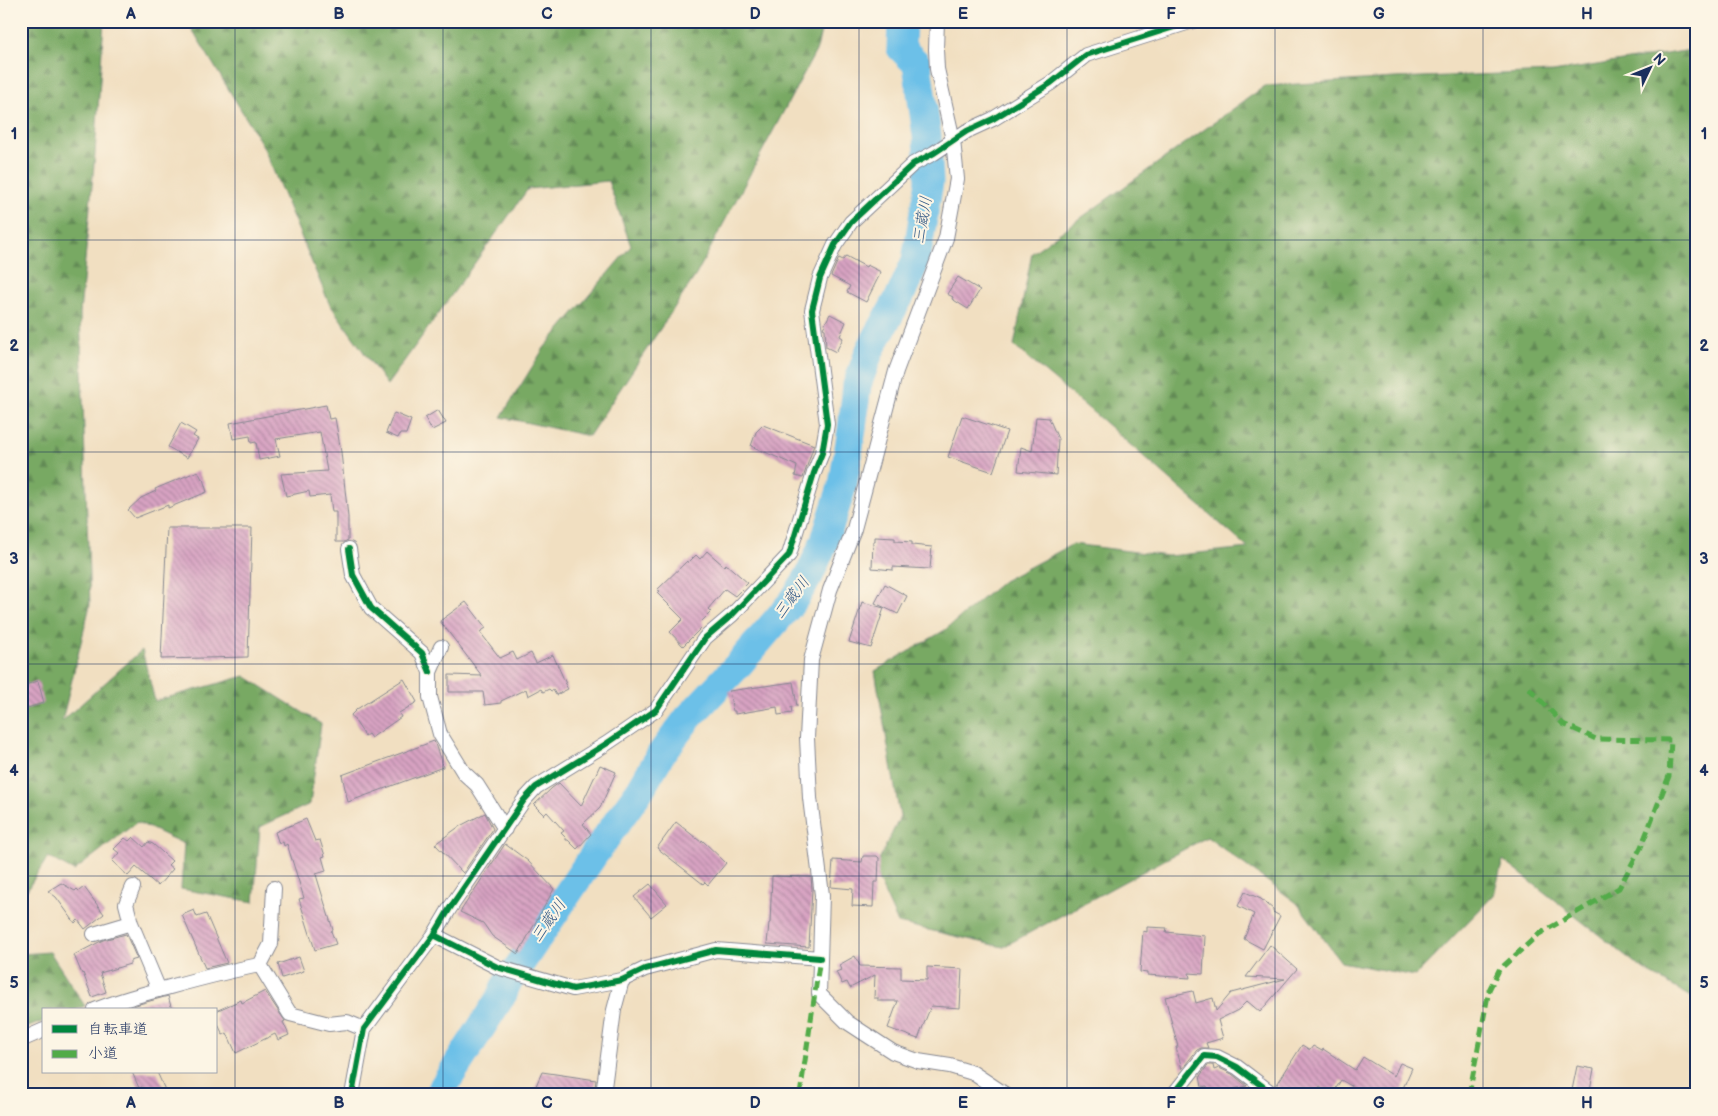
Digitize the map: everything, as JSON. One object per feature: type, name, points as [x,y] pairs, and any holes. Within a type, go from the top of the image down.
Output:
[{"type":"street","points":[[937,21],[937,68],[953,140],[957,179],[946,238],[896,371],[854,530],[830,590],[811,660],[807,738],[810,798],[822,895],[819,994],[847,1022],[893,1052],[973,1073],[998,1092]]},
{"type":"street","points":[[352,1095],[364,1030],[434,936],[450,908],[524,800],[536,787],[606,744],[656,710],[705,638],[732,615],[789,555],[822,453],[826,424],[812,310],[820,278],[835,245],[851,222],[913,164],[966,131],[993,119],[1051,83],[1086,55],[1193,21]]},
{"type":"street","points":[[349,549],[353,575],[371,608],[422,653],[430,672]]},
{"type":"street","points":[[440,647],[430,672],[430,697],[440,734],[464,773],[477,785],[505,829]]},
{"type":"street","points":[[133,888],[126,904],[131,922],[159,990]]},
{"type":"street","points":[[260,965],[271,944],[274,888]]},
{"type":"street","points":[[94,934],[131,922]]},
{"type":"street","points":[[434,936],[497,967],[573,990],[622,980],[645,969],[716,950],[820,958]]},
{"type":"street","points":[[260,965],[290,1014],[329,1024],[347,1022],[364,1030]]},
{"type":"street","points":[[100,1008],[233,970],[260,965]]},
{"type":"street","points":[[602,1095],[614,1010],[622,980]]},
{"type":"street","points":[[21,1040],[42,1031]]},
{"type":"street","points":[[1174,1095],[1204,1056],[1217,1057],[1237,1067],[1274,1095]]},
{"type":"green space","points":[[21,21],[104,21],[95,154],[80,313],[90,605],[62,721],[142,650],[155,701],[245,676],[321,724],[310,804],[260,827],[254,902],[181,889],[184,844],[137,822],[74,871],[48,857],[27,890],[21,895]]},
{"type":"green space","points":[[187,21],[823,21],[817,49],[696,275],[589,436],[501,417],[544,348],[631,246],[608,181],[528,189],[387,385],[329,303],[263,146]]},
{"type":"green space","points":[[1697,49],[1697,1000],[1644,970],[1503,860],[1494,895],[1415,976],[1341,962],[1297,903],[1207,837],[1003,947],[898,923],[874,870],[900,817],[875,671],[945,630],[1003,581],[1073,544],[1168,556],[1248,548],[1014,346],[1032,253],[1265,86],[1395,78],[1553,72]]},
{"type":"green space","points":[[50,952],[85,1006],[80,1008],[42,1008],[42,1022],[21,1030],[21,954]]},
{"type":"building","points":[[846,256],[866,267],[867,265],[881,272],[866,302],[847,292],[850,286],[831,276],[839,258],[843,260]]},
{"type":"building","points":[[958,277],[980,290],[968,309],[947,294]]},
{"type":"building","points":[[830,314],[846,322],[840,336],[843,338],[836,352],[826,347],[825,329],[823,328]]},
{"type":"building","points":[[326,405],[329,419],[335,418],[341,452],[348,517],[348,540],[344,542],[336,542],[336,512],[332,512],[330,495],[310,497],[309,491],[286,496],[281,474],[327,471],[320,432],[276,439],[280,456],[259,460],[256,442],[251,443],[250,436],[233,439],[230,423]]},
{"type":"building","points":[[438,410],[446,423],[432,430],[425,418]]},
{"type":"building","points":[[394,413],[411,420],[406,434],[400,434],[398,438],[386,433]]},
{"type":"building","points":[[962,416],[1007,431],[993,472],[948,457]]},
{"type":"building","points":[[1036,417],[1049,418],[1058,439],[1056,475],[1018,471],[1021,447],[1032,451]]},
{"type":"building","points":[[181,423],[196,432],[193,436],[198,439],[187,458],[168,447]]},
{"type":"building","points":[[763,425],[814,445],[803,478],[795,476],[797,466],[751,446],[756,432]]},
{"type":"building","points":[[198,471],[207,492],[168,508],[168,505],[135,518],[128,510],[141,498],[156,491],[155,489]]},
{"type":"building","points":[[167,528],[252,528],[248,657],[161,659]]},
{"type":"building","points":[[875,537],[895,538],[895,541],[912,542],[912,545],[932,547],[930,569],[893,567],[893,570],[872,568],[873,541],[875,541]]},
{"type":"building","points":[[707,551],[748,583],[735,596],[725,589],[708,609],[711,612],[702,621],[705,624],[683,646],[670,632],[683,619],[657,593],[659,591],[657,590],[687,561],[688,563],[696,555],[700,559]]},
{"type":"building","points":[[885,584],[907,596],[898,614],[875,603]]},
{"type":"building","points":[[466,602],[486,628],[480,632],[500,658],[513,652],[517,660],[531,653],[536,663],[553,655],[568,689],[556,695],[553,690],[549,689],[543,692],[541,689],[528,696],[526,689],[501,701],[501,703],[485,705],[483,692],[449,692],[449,675],[482,676],[440,621]]},
{"type":"building","points":[[862,602],[884,608],[871,648],[849,642]]},
{"type":"building","points":[[404,679],[417,702],[399,713],[401,717],[371,738],[368,734],[365,736],[351,715],[357,709]]},
{"type":"building","points":[[38,681],[44,703],[21,710],[21,686]]},
{"type":"building","points":[[793,682],[797,706],[791,707],[792,713],[778,715],[777,707],[735,714],[735,711],[733,711],[729,691]]},
{"type":"building","points":[[434,741],[443,767],[348,802],[342,775]]},
{"type":"building","points":[[600,765],[616,772],[600,808],[583,824],[591,834],[577,849],[566,840],[561,833],[564,831],[547,812],[544,815],[534,805],[559,783],[581,806]]},
{"type":"building","points":[[485,813],[493,829],[463,873],[435,844],[460,826]]},
{"type":"building","points":[[306,819],[315,841],[320,840],[325,856],[322,857],[326,871],[316,874],[336,944],[315,950],[299,899],[304,898],[287,844],[284,846],[283,842],[279,844],[275,832]]},
{"type":"building","points":[[676,822],[701,842],[702,840],[726,863],[708,885],[705,882],[703,884],[657,848]]},
{"type":"building","points":[[133,837],[144,847],[148,842],[153,844],[172,861],[168,865],[173,869],[158,886],[136,867],[128,876],[112,861],[119,853],[114,849],[125,838],[129,841]]},
{"type":"building","points":[[505,844],[528,861],[554,889],[518,954],[492,936],[483,923],[460,912]]},
{"type":"building","points":[[863,856],[877,856],[879,858],[878,882],[874,882],[873,907],[852,906],[853,889],[831,887],[833,860],[862,862]]},
{"type":"building","points":[[772,876],[811,877],[809,947],[767,944]]},
{"type":"building","points":[[61,883],[75,891],[77,889],[79,891],[84,887],[104,914],[85,929],[78,920],[75,923],[56,897],[48,891]]},
{"type":"building","points":[[650,884],[667,904],[651,917],[634,897]]},
{"type":"building","points":[[1245,892],[1261,899],[1273,909],[1273,912],[1280,916],[1263,949],[1244,939],[1254,914],[1238,906]]},
{"type":"building","points":[[194,910],[197,917],[206,914],[227,963],[205,968],[182,915]]},
{"type":"building","points":[[1147,927],[1167,928],[1166,932],[1205,936],[1203,974],[1189,973],[1190,978],[1147,975],[1147,973],[1140,972],[1143,931],[1147,932]]},
{"type":"building","points":[[126,934],[137,959],[130,961],[130,964],[100,973],[106,992],[92,997],[74,955],[103,940]]},
{"type":"building","points":[[1270,945],[1297,969],[1260,1012],[1247,1001],[1238,1010],[1218,1020],[1223,1038],[1206,1043],[1208,1048],[1197,1050],[1182,1069],[1165,997],[1193,991],[1196,1003],[1213,998],[1216,1011],[1231,993],[1285,979],[1246,977]]},
{"type":"building","points":[[855,956],[860,966],[901,967],[901,979],[927,980],[927,967],[962,969],[960,1008],[931,1006],[918,1039],[888,1028],[898,1001],[878,1001],[878,998],[874,998],[875,975],[850,988],[847,982],[842,984],[836,972],[841,970],[839,965]]},
{"type":"building","points":[[299,957],[304,971],[282,978],[278,964]]},
{"type":"building","points":[[265,991],[285,1021],[283,1022],[289,1035],[278,1040],[275,1034],[236,1053],[227,1033],[223,1035],[218,1024],[218,1010],[241,1000],[242,1003]]},
{"type":"building","points":[[168,996],[171,1008],[128,1008]]},
{"type":"building","points":[[1302,1045],[1310,1050],[1313,1046],[1322,1051],[1323,1049],[1355,1070],[1363,1057],[1394,1076],[1400,1063],[1412,1068],[1400,1095],[1367,1095],[1341,1080],[1332,1095],[1320,1087],[1315,1095],[1283,1095],[1282,1091],[1276,1086]]},
{"type":"building","points":[[1208,1065],[1213,1065],[1214,1070],[1219,1068],[1232,1074],[1247,1086],[1209,1095],[1207,1086],[1202,1087],[1200,1076]]},
{"type":"building","points":[[1577,1066],[1594,1069],[1589,1095],[1571,1095]]},
{"type":"building","points":[[542,1072],[596,1080],[594,1095],[532,1095]]},
{"type":"building","points":[[133,1074],[158,1074],[165,1090],[154,1095],[145,1095],[142,1087],[139,1088]]},
{"type":"waterway","name":"三蔵川","points":[[438,1095],[504,992],[504,988],[640,790],[661,754],[688,718],[739,664],[793,601],[809,576],[825,540],[843,484],[857,385],[870,350],[901,294],[916,260],[929,182],[927,136],[917,64],[901,48],[902,21]]},
{"type":"marked path","points":[[1469,1095],[1489,990],[1499,970],[1539,934],[1619,888],[1641,847],[1669,776],[1671,740],[1596,739],[1563,724],[1528,687]]},
{"type":"marked path","points":[[800,1095],[820,958]]},
{"type":"cycle path","points":[[352,1095],[364,1029],[434,935],[450,908],[524,800],[536,787],[606,744],[656,710],[705,638],[732,615],[789,555],[822,453],[827,424],[812,310],[820,278],[835,245],[851,222],[913,164],[934,153],[967,131],[993,119],[1051,83],[1086,55],[1193,21]]},
{"type":"cycle path","points":[[349,549],[353,575],[371,608],[422,653],[430,672]]},
{"type":"cycle path","points":[[434,935],[497,967],[573,989],[622,980],[645,969],[716,950],[820,958]]},
{"type":"cycle path","points":[[1173,1095],[1204,1056],[1217,1057],[1237,1067],[1274,1095]]}]
